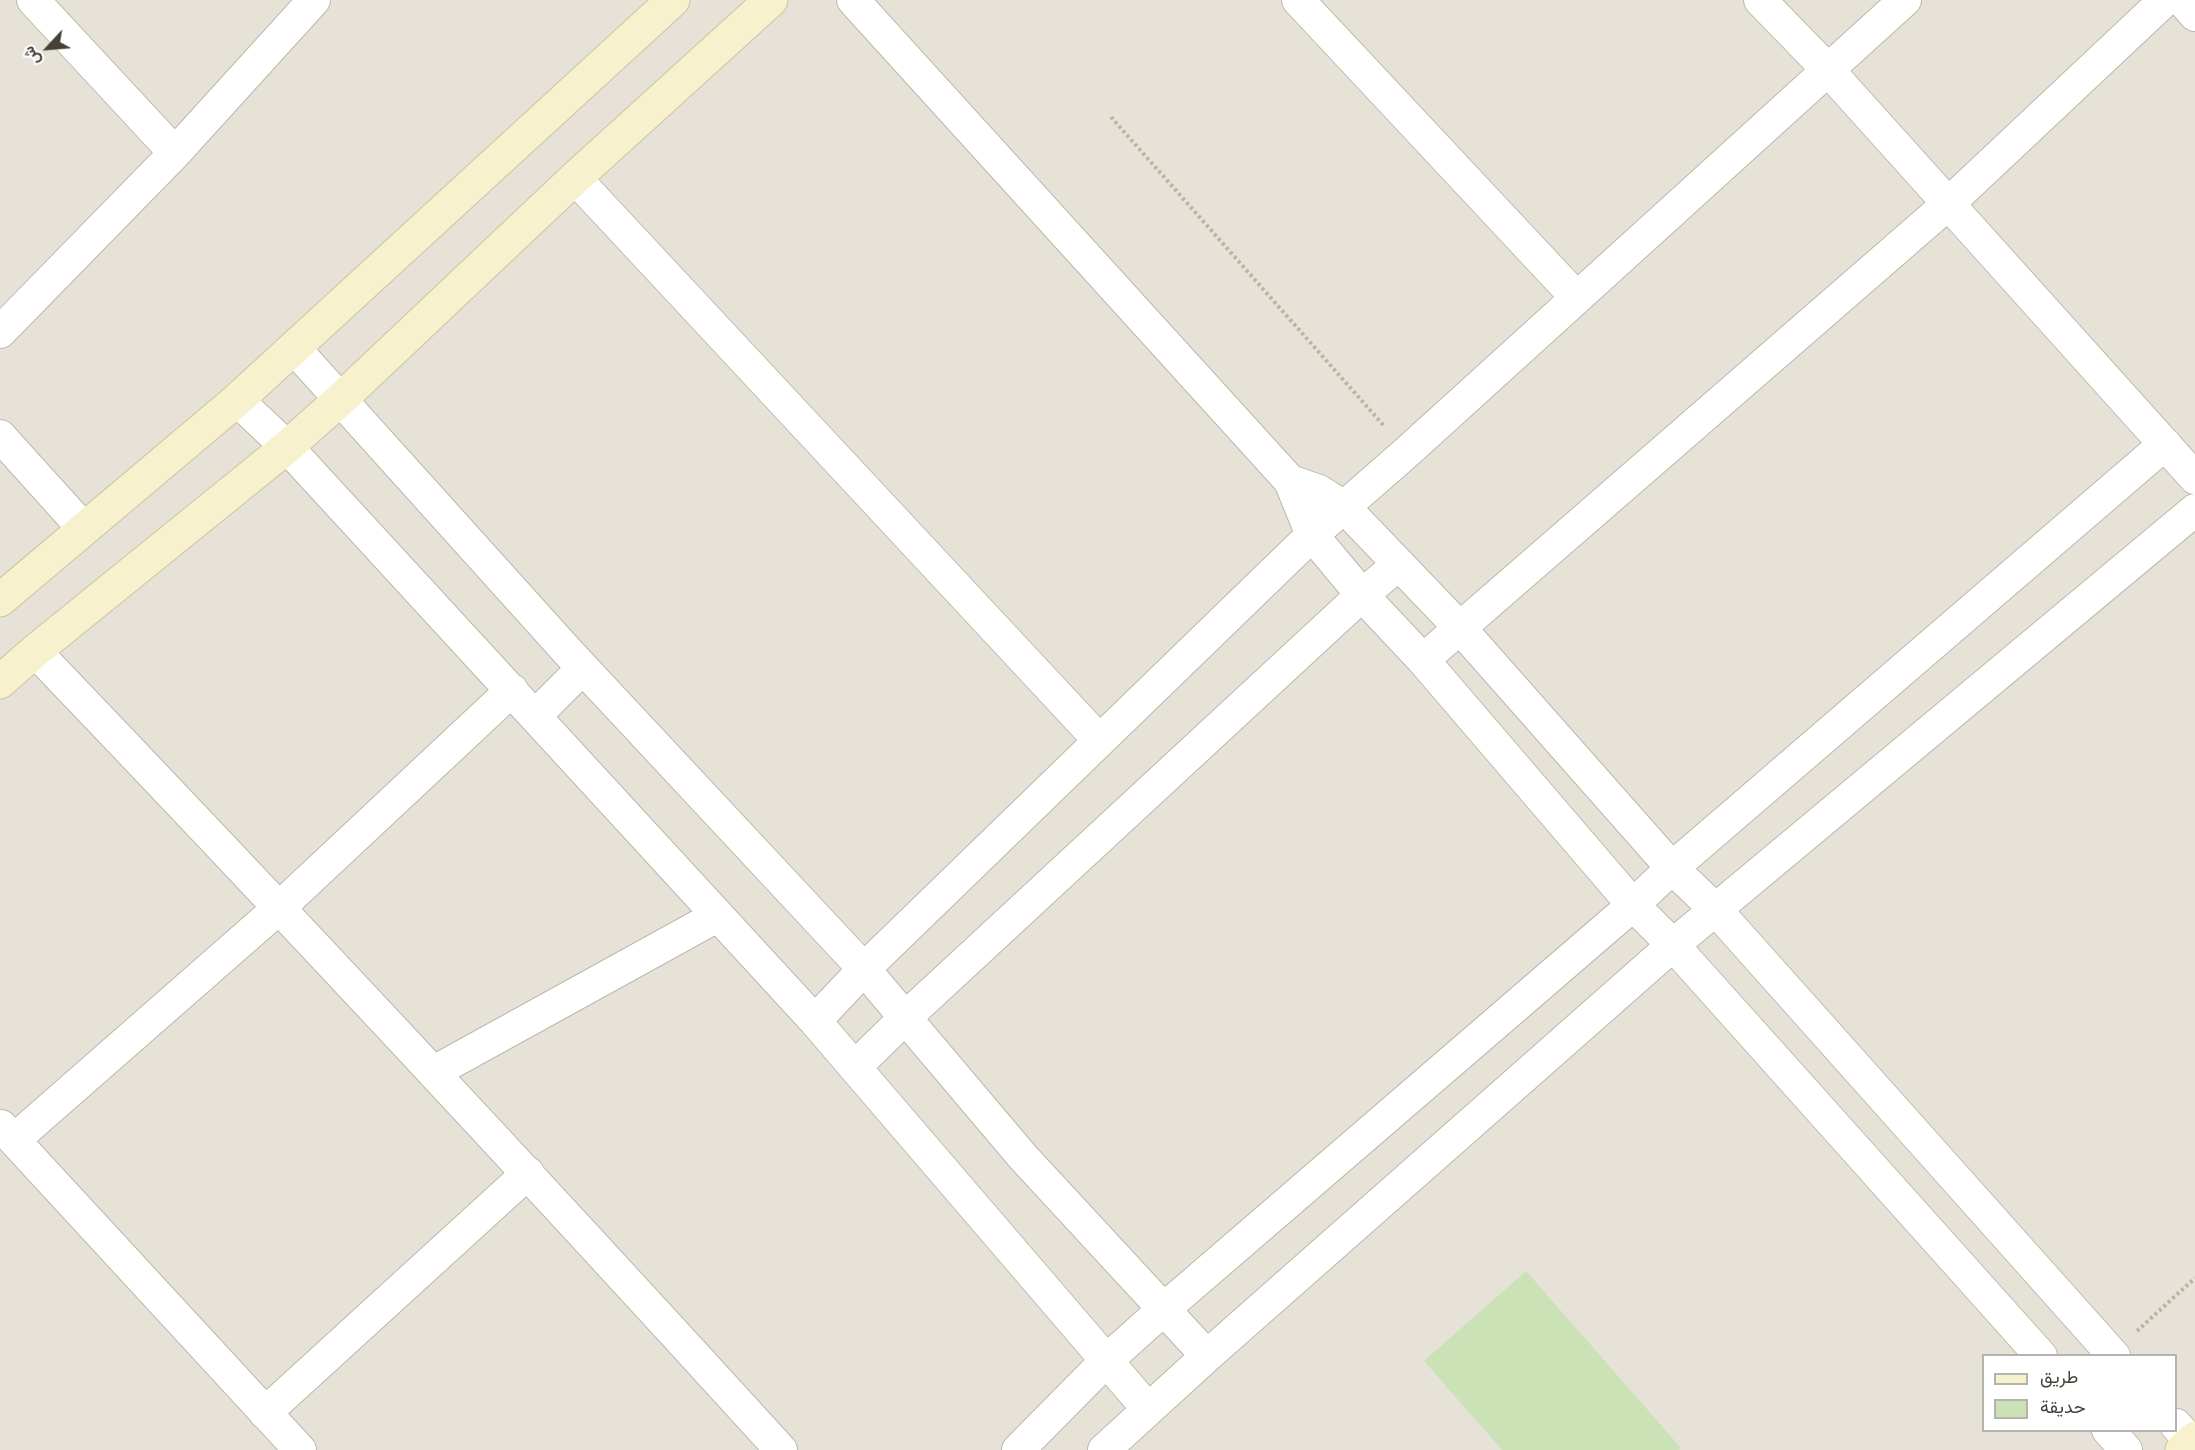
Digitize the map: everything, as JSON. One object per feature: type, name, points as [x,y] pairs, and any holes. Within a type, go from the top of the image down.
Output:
[{"type":"main road","points":[[0,600],[237,400],[673,0]]},
{"type":"main road","points":[[0,682],[35,651],[287,447],[575,178],[771,0]]},
{"type":"street","points":[[33,0],[175,153]]},
{"type":"street","points":[[0,332],[175,153],[314,0]]},
{"type":"street","points":[[853,0],[1290,481],[1312,535],[1362,595],[1423,660],[1634,905],[1673,945],[2039,1354]]},
{"type":"street","points":[[1298,0],[1576,297]]},
{"type":"street","points":[[1760,0],[1828,70],[2195,478]]},
{"type":"street","points":[[815,1021],[864,969],[1312,535],[1407,452],[1905,0]]},
{"type":"street","points":[[1423,660],[1948,204],[2165,0]]},
{"type":"street","points":[[2182,0],[2195,15]]},
{"type":"street","points":[[575,178],[1099,740]]},
{"type":"street","points":[[294,348],[583,668],[864,969],[1023,1157],[1208,1356]]},
{"type":"street","points":[[237,400],[287,447],[536,715],[815,1021],[1148,1409]]},
{"type":"street","points":[[0,436],[84,530]]},
{"type":"street","points":[[1018,1450],[1106,1361],[1164,1309],[2165,444]]},
{"type":"street","points":[[1290,481],[1319,491],[1344,507],[1460,628],[1672,868],[1716,910],[2113,1354]]},
{"type":"street","points":[[1104,1450],[1673,945],[2195,510]]},
{"type":"street","points":[[855,1067],[906,1017],[1362,595],[1399,564]]},
{"type":"street","points":[[35,651],[280,907],[528,1173],[781,1450]]},
{"type":"street","points":[[536,715],[583,668]]},
{"type":"street","points":[[300,1450],[7,1133],[280,907],[512,690]]},
{"type":"street","points":[[434,1072],[717,916]]},
{"type":"street","points":[[265,1413],[528,1173]]},
{"type":"street","points":[[2109,1432],[2126,1450]]},
{"type":"path","points":[[1111,117],[1407,452]]},
{"type":"path","points":[[2113,1354],[2195,1278]]},
{"type":"shaded area","points":[[0,0],[2195,0],[2195,1450],[0,1450]]},
{"type":"green space","points":[[1526,1271],[1681,1448],[1679,1450],[1502,1450],[1424,1361]]}]
